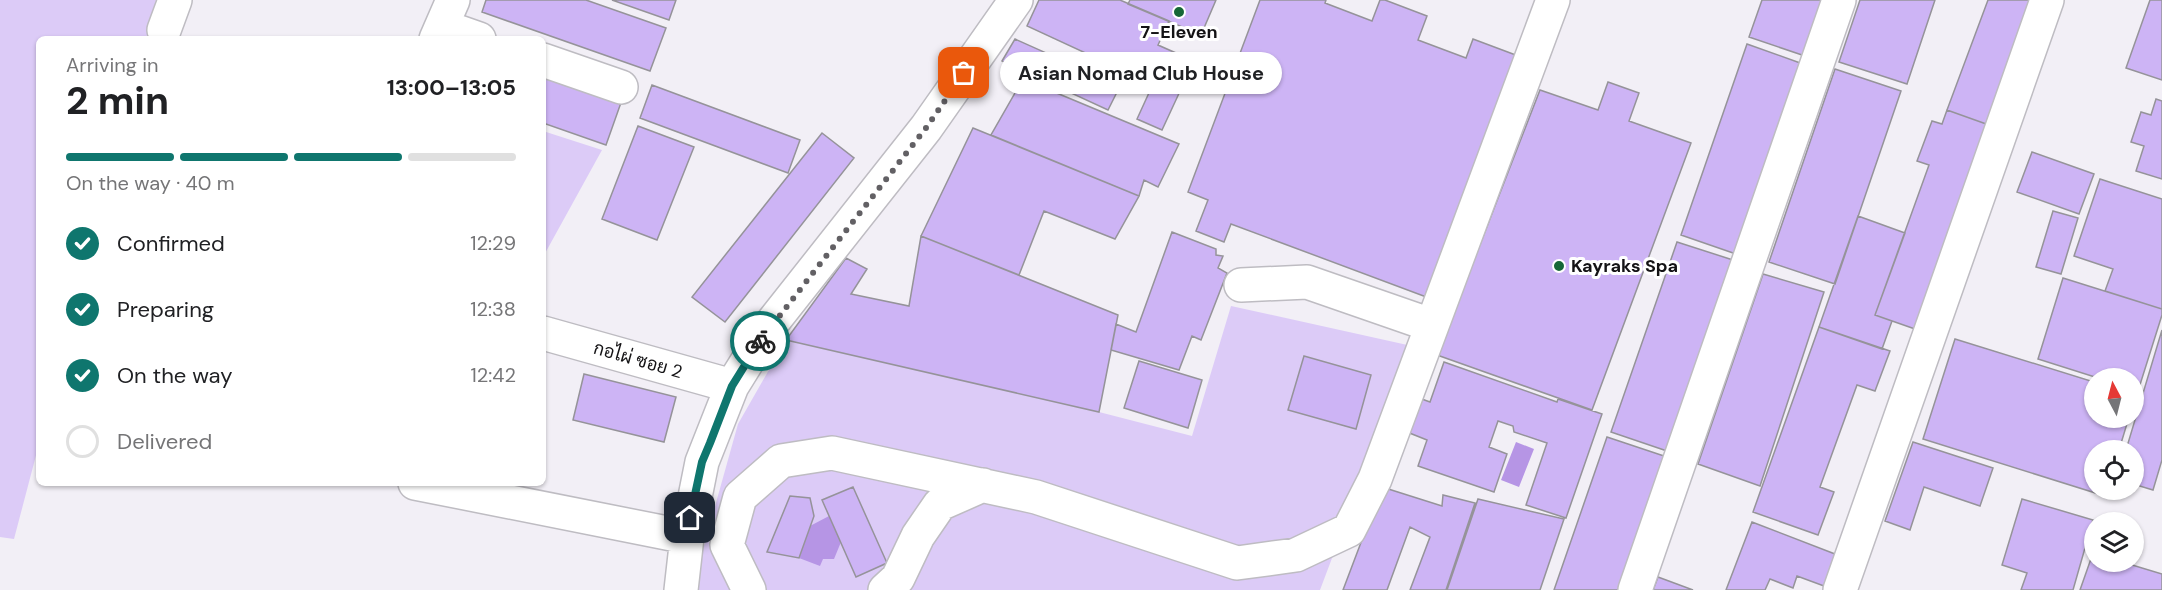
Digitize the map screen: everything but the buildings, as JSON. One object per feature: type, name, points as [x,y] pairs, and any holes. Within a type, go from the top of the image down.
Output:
[{"type":"street","points":[[681,590],[687,537],[702,462],[732,386],[768,328],[926,128],[1016,0]]},
{"type":"street","points":[[749,590],[727,545],[740,497],[781,461],[832,453],[1036,497],[1237,563],[1296,555],[1349,531],[1375,479],[1553,0]]},
{"type":"street","points":[[1635,590],[1839,0]]},
{"type":"street","points":[[1840,590],[2047,0]]},
{"type":"street","points":[[444,22],[473,36]]},
{"type":"street","points":[[546,61],[621,87]]},
{"type":"street","points":[[1241,285],[1307,282],[1431,325]]},
{"type":"street","name":"กอไผ่ ซอย 2","points":[[546,334],[732,386]]},
{"type":"street","points":[[885,590],[898,578],[918,536],[940,504],[983,485]]},
{"type":"street","points":[[430,486],[687,537]]},
{"type":"shaded area","points":[[0,0],[156,0],[147,36],[36,36],[36,455],[14,539],[0,537]]},
{"type":"shaded area","points":[[546,132],[602,150],[546,252]]},
{"type":"shaded area","points":[[1231,306],[1412,346],[1320,590],[697,590],[700,560],[738,424],[786,340],[1099,412],[1192,436]]},
{"type":"shaded area","points":[[1516,442],[1534,449],[1519,487],[1501,480]]},
{"type":"shaded area","points":[[829,516],[841,542],[834,559],[823,559],[820,566],[799,558],[810,526]]},
{"type":"way so far","points":[[760,341],[926,128],[964,73]]},
{"type":"place","name":"7-Eleven","points":[[1179,12]]},
{"type":"place","name":"Asian Nomad Club House","points":[[964,73]]},
{"type":"place","name":"Kayraks Spa","points":[[1559,266]]},
{"type":"route","points":[[690,518],[702,462],[732,386],[760,341]]}]
